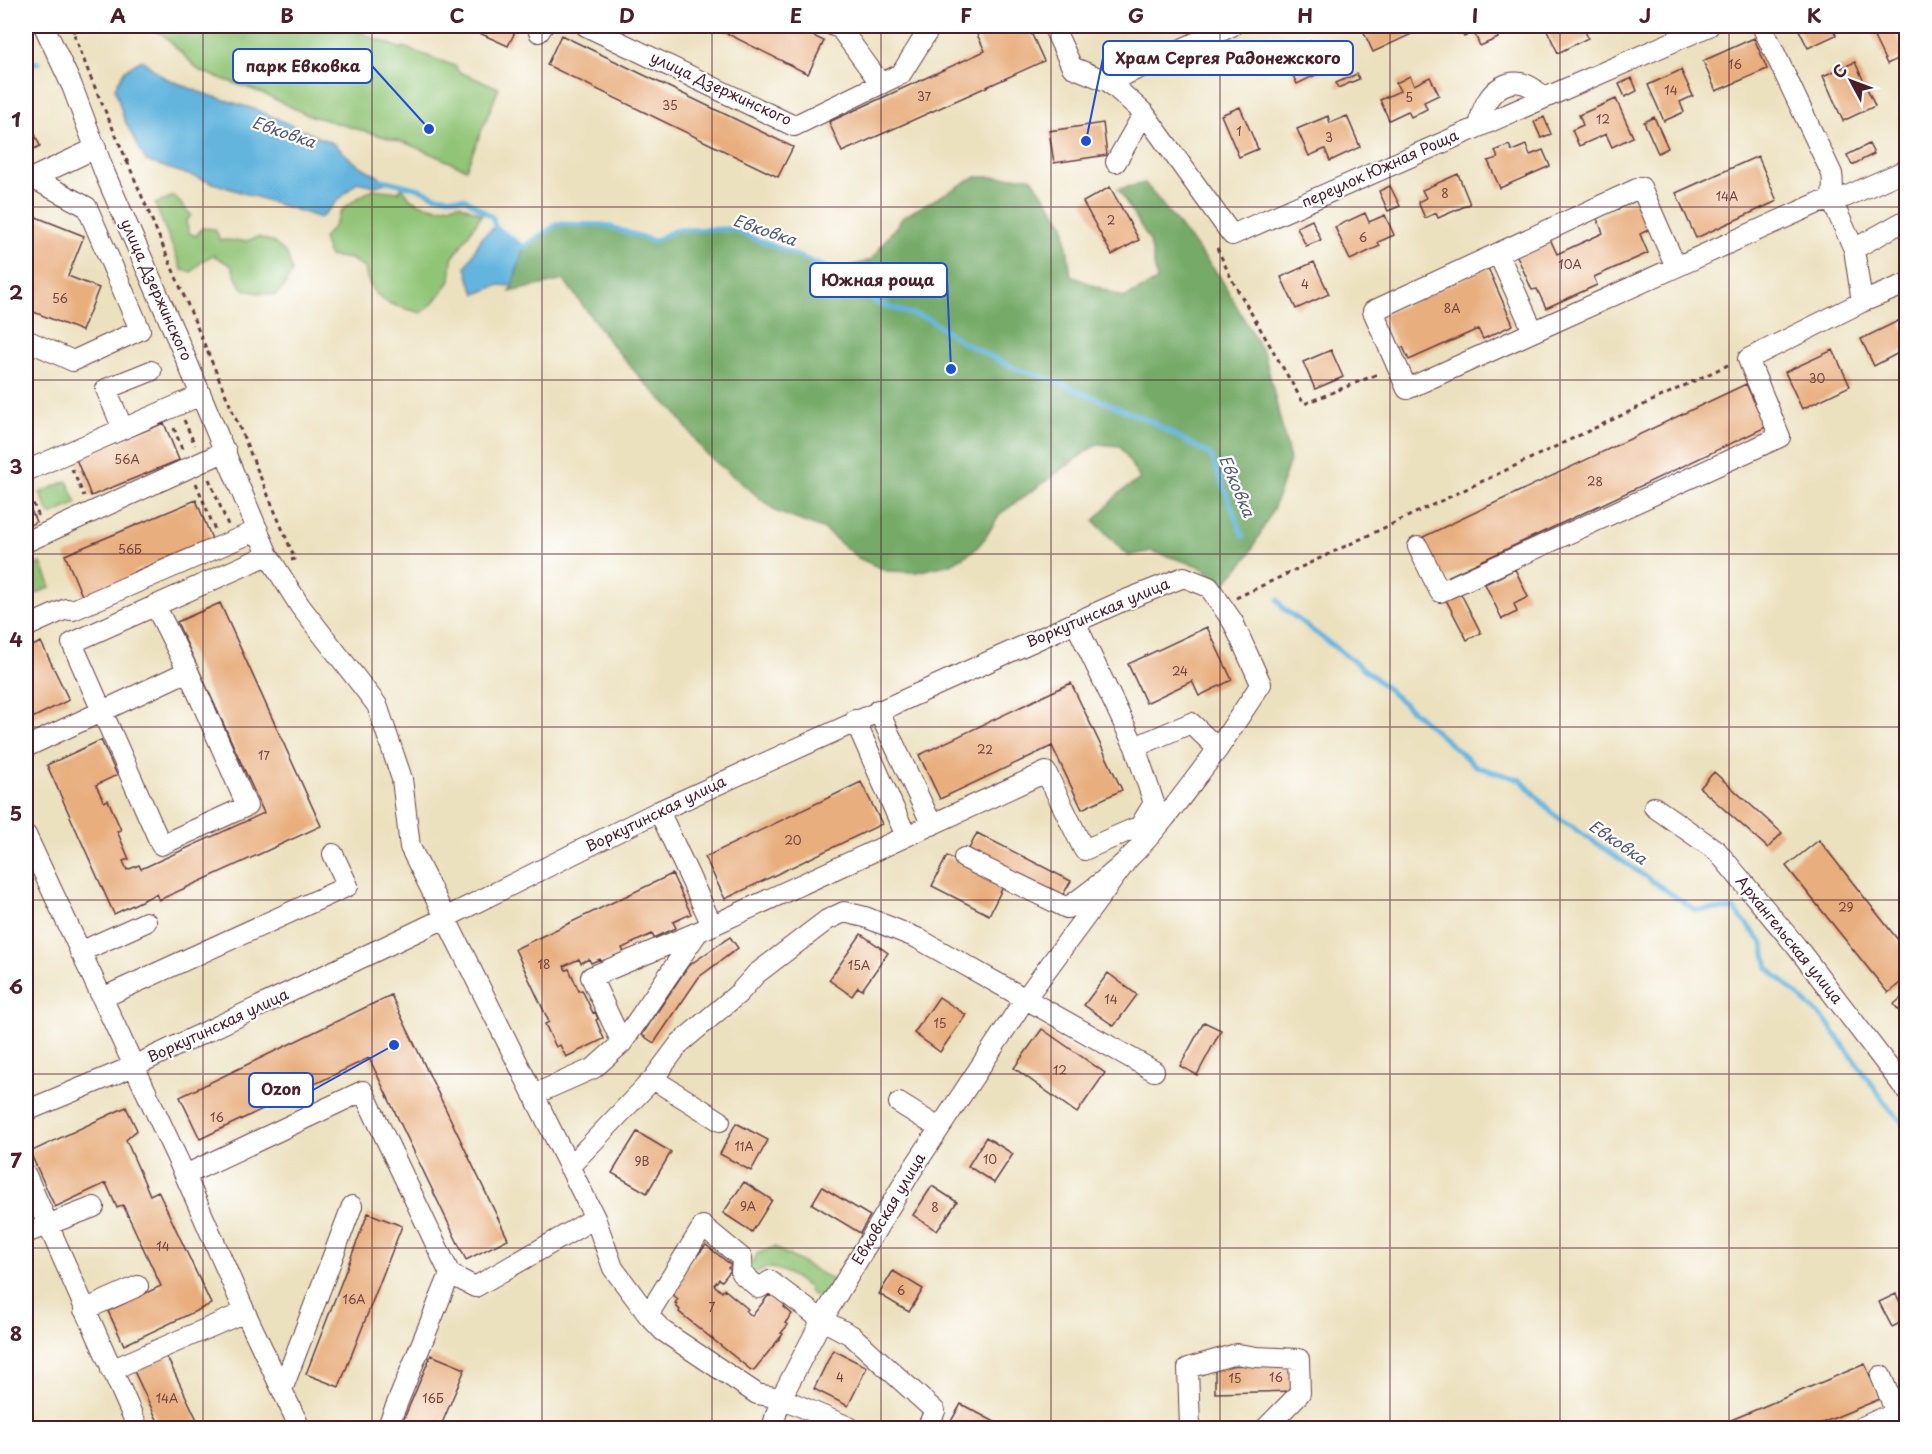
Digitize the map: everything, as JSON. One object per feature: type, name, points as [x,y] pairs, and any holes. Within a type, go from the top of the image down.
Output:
[{"type":"street","name":"улица Дзержинского","points":[[44,26],[72,86],[105,174],[272,561],[300,606],[377,705],[402,779],[410,847],[595,1218],[613,1268],[648,1315],[663,1331],[684,1346],[757,1394],[781,1398],[851,1428]]},
{"type":"street","name":"улица Дзержинского","points":[[586,26],[794,126],[901,74],[931,26]]},
{"type":"street","points":[[838,26],[881,84]]},
{"type":"street","points":[[1053,26],[1072,67],[1109,82],[1144,113],[1232,235]]},
{"type":"street","points":[[1109,82],[1232,26]]},
{"type":"street","name":"переулок Южная Роща","points":[[1232,235],[1708,26]]},
{"type":"street","points":[[1762,26],[1832,174],[1834,183],[1832,201],[1854,249],[1862,302]]},
{"type":"street","points":[[1480,125],[1481,117],[1491,98],[1506,84],[1521,81],[1534,88],[1543,98]]},
{"type":"street","points":[[1116,162],[1144,113]]},
{"type":"street","points":[[29,180],[96,148]]},
{"type":"street","points":[[1676,267],[1641,187],[1372,310],[1407,389],[1818,203],[1845,197],[1906,170]]},
{"type":"street","points":[[26,340],[73,361],[140,330],[87,207],[29,180]]},
{"type":"street","points":[[1854,249],[1906,220]]},
{"type":"street","points":[[1498,253],[1533,332]]},
{"type":"street","points":[[1418,547],[1440,592],[1780,437],[1748,359],[1862,302],[1906,284]]},
{"type":"street","points":[[123,429],[106,389],[151,371]]},
{"type":"street","points":[[26,471],[201,395]]},
{"type":"street","points":[[26,542],[225,452]]},
{"type":"street","points":[[26,627],[66,609],[73,610],[258,530]]},
{"type":"street","points":[[156,605],[188,671],[247,806],[161,845],[72,644],[156,605],[272,561]]},
{"type":"street","name":"Воркутинская улица","points":[[26,1112],[134,1066],[445,918],[659,811],[1075,622],[1185,577],[1209,587],[1221,605]]},
{"type":"street","points":[[622,1044],[591,977],[705,928],[1046,772],[1084,850],[1140,826],[1218,749],[1261,684],[1233,622],[1221,605]]},
{"type":"street","points":[[1075,622],[1163,805]]},
{"type":"street","points":[[26,747],[188,671]]},
{"type":"street","points":[[878,710],[932,825]]},
{"type":"street","points":[[855,720],[906,836]]},
{"type":"street","points":[[1135,747],[1191,723],[1218,749]]},
{"type":"street","points":[[964,858],[1067,908],[1098,886],[1128,859],[1163,805]]},
{"type":"street","name":"Архангельская улица","points":[[1654,807],[1717,851],[1796,946],[1906,1090]]},
{"type":"street","points":[[659,811],[705,928]]},
{"type":"street","points":[[26,835],[31,861],[80,952],[134,1066]]},
{"type":"street","points":[[102,998],[348,886],[333,854]]},
{"type":"street","name":"Евковская улица","points":[[772,1428],[781,1398],[822,1320],[909,1173],[1025,999],[1128,859]]},
{"type":"street","points":[[569,1167],[653,1079],[680,1043],[739,993],[756,974],[827,920],[844,912],[865,917],[917,939],[1154,1071]]},
{"type":"street","points":[[80,952],[146,922]]},
{"type":"street","points":[[533,1095],[594,1068],[622,1044],[705,928]]},
{"type":"street","name":"Воркутинская улица","points":[[134,1066],[185,1175],[244,1312],[300,1428]]},
{"type":"street","points":[[653,1079],[720,1121]]},
{"type":"street","points":[[185,1175],[363,1090],[450,1274],[475,1287],[595,1218]]},
{"type":"street","points":[[898,1103],[939,1128]]},
{"type":"street","points":[[26,1175],[138,1428]]},
{"type":"street","points":[[282,1390],[352,1206]]},
{"type":"street","points":[[26,1233],[47,1223],[94,1207]]},
{"type":"street","points":[[648,1315],[703,1226],[742,1258],[741,1273],[759,1288],[770,1281],[822,1320],[851,1335],[935,1411],[927,1428]]},
{"type":"street","points":[[387,1428],[450,1274]]},
{"type":"street","points":[[84,1310],[138,1286]]},
{"type":"street","points":[[111,1370],[244,1312]]},
{"type":"street","points":[[1190,1428],[1188,1368],[1236,1354],[1299,1359],[1300,1393],[1266,1428]]},
{"type":"street","points":[[1860,1428],[1896,1412],[1881,1376]]},
{"type":"path","points":[[71,26],[295,559],[272,561]]},
{"type":"path","points":[[72,31],[156,26]]},
{"type":"path","points":[[105,174],[127,161]]},
{"type":"path","points":[[1232,235],[1217,248],[1232,280],[1304,404],[1397,366]]},
{"type":"path","points":[[1221,605],[1739,360],[1748,359]]},
{"type":"path","points":[[65,454],[91,512]]},
{"type":"path","points":[[26,486],[46,532]]},
{"type":"green space","points":[[143,26],[344,26],[402,49],[403,47],[455,66],[459,72],[499,88],[466,169],[406,143],[308,115],[262,93],[200,71],[162,34]]},
{"type":"green space","points":[[975,177],[1031,177],[1064,224],[1071,276],[1124,298],[1157,281],[1150,241],[1118,189],[1145,183],[1220,277],[1265,356],[1290,460],[1274,507],[1248,557],[1225,583],[1199,566],[1151,551],[1128,556],[1094,521],[1119,493],[1140,479],[1120,446],[1097,444],[1000,514],[975,550],[951,564],[916,572],[887,571],[858,558],[825,530],[777,512],[706,454],[674,411],[644,382],[612,345],[564,280],[510,292],[524,247],[557,224],[604,225],[654,241],[676,230],[731,229],[835,271],[871,260],[903,217]]},
{"type":"green space","points":[[402,187],[410,198],[418,203],[438,208],[459,204],[482,214],[452,259],[450,281],[436,300],[422,313],[401,308],[377,296],[368,280],[365,268],[351,259],[329,256],[323,239],[334,226],[342,210],[356,199],[373,189],[399,192]]},
{"type":"green space","points":[[174,196],[191,215],[186,222],[189,233],[196,236],[202,228],[215,229],[220,240],[246,241],[258,237],[273,242],[287,254],[292,272],[284,287],[275,295],[246,290],[238,282],[232,266],[213,255],[202,261],[192,272],[182,270],[155,204]]},
{"type":"green space","points":[[67,481],[77,503],[50,515],[40,493]]},
{"type":"green space","points":[[41,563],[51,587],[26,598],[26,570]]},
{"type":"green space","points":[[774,1247],[833,1280],[821,1300],[808,1291],[810,1288],[783,1271],[769,1268],[754,1274],[747,1269],[758,1253]]},
{"type":"water","points":[[142,60],[163,77],[199,92],[257,110],[334,144],[355,163],[388,182],[375,186],[357,182],[320,218],[146,161],[124,119],[115,88],[125,70]]},
{"type":"water","points":[[495,227],[524,247],[512,286],[499,285],[476,294],[466,267],[482,237]]},
{"type":"building","points":[[464,26],[518,26],[508,46]]},
{"type":"building","points":[[712,26],[793,26],[824,41],[808,74]]},
{"type":"building","points":[[973,26],[1028,26],[1044,61],[842,152],[829,122],[985,51]]},
{"type":"building","points":[[1361,26],[1413,26],[1416,32],[1373,52]]},
{"type":"building","points":[[1459,26],[1493,26],[1498,38],[1480,46],[1474,32],[1464,37]]},
{"type":"building","points":[[1545,26],[1591,26],[1584,29],[1588,38],[1558,53]]},
{"type":"building","points":[[1797,26],[1831,26],[1836,35],[1808,48]]},
{"type":"building","points":[[1883,26],[1892,26],[1906,55],[1887,64],[1871,31]]},
{"type":"building","points":[[561,35],[793,147],[778,177],[547,65]]},
{"type":"building","points":[[1754,38],[1767,69],[1716,91],[1703,61]]},
{"type":"building","points":[[1311,41],[1315,50],[1330,43],[1338,58],[1322,66],[1324,71],[1297,84],[1283,54]]},
{"type":"building","points":[[1855,62],[1875,106],[1843,121],[1823,76]]},
{"type":"building","points":[[1681,70],[1693,96],[1680,102],[1684,112],[1664,121],[1648,85]]},
{"type":"building","points":[[1357,74],[1359,79],[1338,88],[1336,83]]},
{"type":"building","points":[[1410,76],[1414,85],[1430,77],[1439,95],[1424,102],[1427,109],[1411,117],[1408,111],[1389,120],[1380,100],[1400,91],[1396,83]]},
{"type":"building","points":[[1632,78],[1637,91],[1625,97],[1619,84]]},
{"type":"building","points":[[1616,99],[1633,137],[1612,147],[1606,134],[1579,146],[1572,130],[1583,125],[1579,115]]},
{"type":"building","points":[[1240,107],[1258,149],[1239,157],[1221,115]]},
{"type":"building","points":[[26,114],[40,146],[26,153]]},
{"type":"building","points":[[1328,116],[1330,123],[1347,116],[1360,147],[1330,161],[1325,149],[1309,156],[1297,129]]},
{"type":"building","points":[[1544,117],[1551,134],[1541,138],[1534,122]]},
{"type":"building","points":[[1654,117],[1668,148],[1658,153],[1644,122]]},
{"type":"building","points":[[1103,123],[1107,155],[1054,163],[1049,131]]},
{"type":"building","points":[[1869,144],[1874,154],[1852,165],[1847,155]]},
{"type":"building","points":[[1509,145],[1512,151],[1526,145],[1530,155],[1543,150],[1550,166],[1500,188],[1488,161],[1498,158],[1495,151]]},
{"type":"building","points":[[1758,156],[1777,201],[1696,238],[1676,193]]},
{"type":"building","points":[[1458,174],[1470,204],[1438,218],[1436,213],[1425,218],[1418,202],[1426,198],[1422,190]]},
{"type":"building","points":[[1390,186],[1400,206],[1388,211],[1379,191]]},
{"type":"building","points":[[1110,187],[1139,240],[1112,255],[1083,202]]},
{"type":"building","points":[[1637,200],[1650,229],[1640,234],[1648,253],[1594,277],[1597,285],[1546,308],[1537,289],[1532,290],[1516,254],[1550,239],[1557,254],[1603,233],[1597,218]]},
{"type":"building","points":[[26,213],[84,236],[68,276],[99,288],[82,331],[26,309]]},
{"type":"building","points":[[1365,213],[1369,222],[1385,215],[1394,235],[1378,242],[1380,246],[1350,260],[1335,227]]},
{"type":"building","points":[[1312,220],[1321,240],[1306,246],[1297,227]]},
{"type":"building","points":[[1314,262],[1329,294],[1296,309],[1281,277]]},
{"type":"building","points":[[1488,268],[1513,325],[1483,339],[1478,329],[1409,360],[1403,347],[1398,349],[1383,315]]},
{"type":"building","points":[[1900,320],[1906,335],[1906,349],[1874,366],[1861,339]]},
{"type":"building","points":[[1331,350],[1343,377],[1315,389],[1303,362]]},
{"type":"building","points":[[1833,350],[1850,386],[1802,409],[1785,372]]},
{"type":"building","points":[[1746,384],[1766,427],[1443,579],[1423,537]]},
{"type":"building","points":[[164,423],[179,460],[91,496],[76,459]]},
{"type":"building","points":[[26,498],[36,522],[26,527]]},
{"type":"building","points":[[196,500],[212,539],[134,572],[136,576],[83,598],[65,555]]},
{"type":"building","points":[[1515,569],[1528,597],[1514,604],[1517,612],[1502,619],[1485,584]]},
{"type":"building","points":[[1459,590],[1481,633],[1467,640],[1445,598]]},
{"type":"building","points":[[220,603],[321,826],[159,900],[156,894],[114,914],[47,765],[101,740],[117,775],[96,785],[104,802],[108,800],[121,830],[117,831],[129,859],[123,861],[127,870],[139,865],[141,869],[264,813],[177,622]]},
{"type":"building","points":[[1207,627],[1232,680],[1199,696],[1192,681],[1146,703],[1128,664]]},
{"type":"building","points":[[41,642],[69,700],[26,721],[26,653],[29,651],[28,648]]},
{"type":"building","points":[[1071,683],[1122,790],[1082,809],[1052,746],[940,799],[919,755]]},
{"type":"building","points":[[1714,772],[1782,833],[1768,848],[1700,788]]},
{"type":"building","points":[[861,782],[882,824],[725,899],[705,857]]},
{"type":"building","points":[[977,833],[1071,881],[1061,898],[969,849]]},
{"type":"building","points":[[1819,840],[1906,950],[1906,978],[1888,993],[1786,866]]},
{"type":"building","points":[[947,856],[1004,885],[989,915],[932,886]]},
{"type":"building","points":[[672,874],[691,914],[673,922],[676,928],[654,938],[652,934],[622,948],[624,952],[602,963],[600,959],[591,963],[589,959],[581,963],[579,959],[564,966],[566,970],[569,969],[579,991],[582,990],[593,1013],[595,1012],[604,1039],[566,1057],[560,1045],[556,1047],[545,1024],[549,1022],[515,949]]},
{"type":"building","points":[[861,934],[888,953],[862,990],[858,987],[852,996],[829,980]]},
{"type":"building","points":[[730,937],[738,948],[699,977],[654,1043],[642,1035],[688,966]]},
{"type":"building","points":[[1108,973],[1137,995],[1114,1026],[1084,1005]]},
{"type":"building","points":[[1906,994],[1906,1020],[1894,1004]]},
{"type":"building","points":[[391,995],[508,1239],[466,1260],[369,1058],[200,1139],[180,1097]]},
{"type":"building","points":[[939,997],[966,1015],[940,1052],[914,1033]]},
{"type":"building","points":[[1204,1022],[1221,1030],[1197,1075],[1180,1066]]},
{"type":"building","points":[[1042,1029],[1105,1073],[1077,1113],[1014,1068]]},
{"type":"building","points":[[126,1107],[137,1130],[126,1140],[150,1195],[158,1191],[211,1304],[124,1345],[108,1311],[161,1286],[123,1205],[117,1208],[106,1183],[55,1207],[30,1152]]},
{"type":"building","points":[[736,1123],[768,1140],[751,1171],[720,1154]]},
{"type":"building","points":[[637,1132],[671,1152],[647,1193],[612,1173]]},
{"type":"building","points":[[986,1137],[1013,1154],[994,1183],[968,1166]]},
{"type":"building","points":[[744,1182],[772,1200],[752,1232],[723,1213]]},
{"type":"building","points":[[932,1186],[957,1202],[937,1231],[913,1215]]},
{"type":"building","points":[[822,1187],[870,1216],[860,1233],[812,1204]]},
{"type":"building","points":[[368,1213],[402,1226],[339,1387],[306,1374]]},
{"type":"building","points":[[706,1245],[731,1265],[728,1268],[731,1270],[722,1281],[719,1279],[714,1285],[722,1292],[724,1289],[748,1309],[746,1311],[752,1316],[769,1295],[773,1294],[786,1304],[784,1307],[792,1314],[785,1323],[788,1325],[781,1333],[783,1334],[754,1370],[751,1370],[679,1312],[675,1303],[678,1299],[671,1293],[670,1288]]},
{"type":"building","points":[[893,1271],[923,1289],[909,1312],[879,1294]]},
{"type":"building","points":[[1896,1294],[1906,1314],[1906,1320],[1892,1327],[1879,1302]]},
{"type":"building","points":[[833,1350],[867,1367],[848,1406],[814,1389]]},
{"type":"building","points":[[165,1353],[201,1428],[161,1428],[133,1369]]},
{"type":"building","points":[[431,1355],[465,1369],[440,1428],[400,1428]]},
{"type":"building","points":[[1296,1364],[1296,1391],[1215,1393],[1215,1366]]},
{"type":"building","points":[[1865,1364],[1880,1399],[1810,1428],[1712,1428]]},
{"type":"building","points":[[961,1404],[1006,1428],[947,1428]]},
{"type":"waterway","name":"Евковка","points":[[26,61],[38,63]]},
{"type":"waterway","name":"Евковка","points":[[383,180],[420,189],[436,196],[466,199],[493,218],[495,227],[524,247],[557,224],[604,225],[654,241],[676,230],[731,229],[835,271],[879,304],[929,319],[962,342],[1012,367],[1057,382],[1150,421],[1211,455],[1243,536]]},
{"type":"waterway","name":"Евковка","points":[[1278,600],[1283,608],[1369,673],[1477,767],[1521,780],[1553,814],[1695,910],[1734,909],[1763,944],[1768,968],[1826,1021],[1891,1111],[1906,1126]]},
{"type":"place","name":"парк Евковка","points":[[429,129]]},
{"type":"place","name":"Храм Сергея Радонежского","points":[[1086,141]]},
{"type":"place","name":"Южная роща","points":[[951,369]]},
{"type":"place","name":"Ozon","points":[[394,1045]]}]
